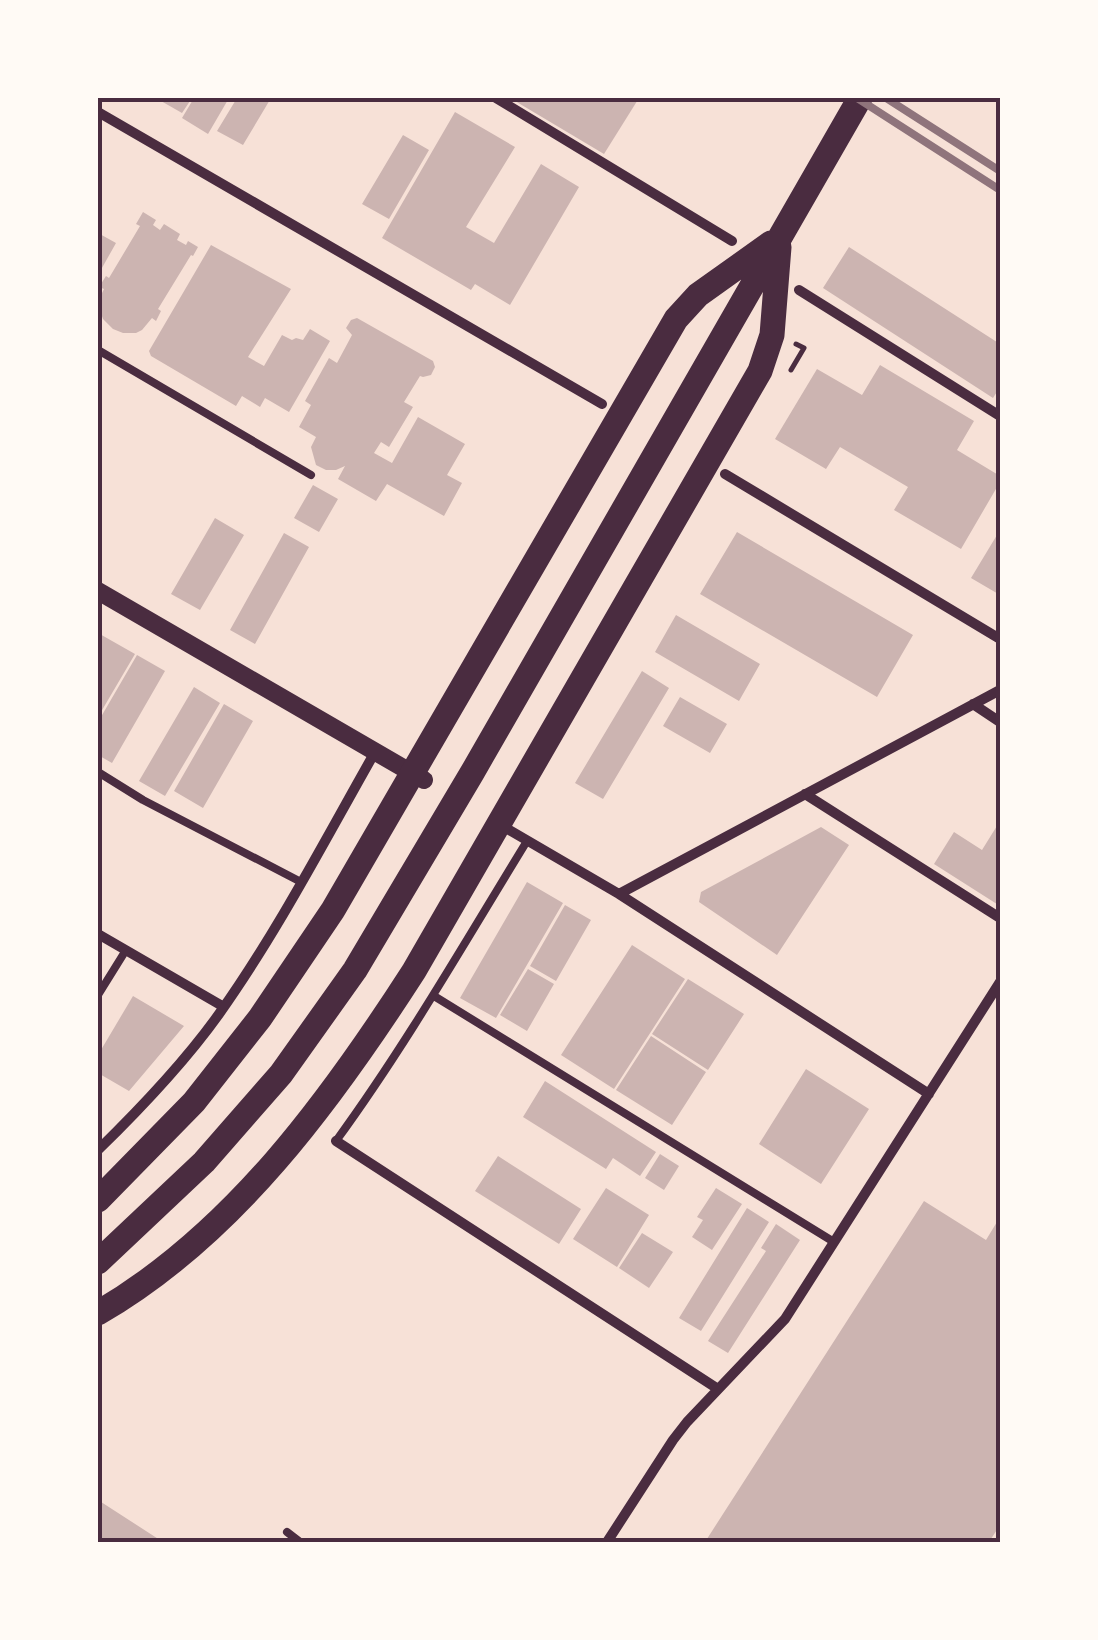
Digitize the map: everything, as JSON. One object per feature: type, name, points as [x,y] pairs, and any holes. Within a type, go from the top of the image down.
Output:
[{"type":"main road","points":[[98,1262],[204,1162],[282,1074],[355,970],[860,98]]},
{"type":"main road","points":[[98,1200],[194,1102],[260,1018],[333,910],[418,777],[676,320],[698,296],[776,244]]},
{"type":"main road","points":[[98,1313],[156,1275],[235,1204],[314,1113],[388,1011],[493,821],[760,372],[772,335],[776,244]]},
{"type":"street","points":[[496,98],[732,241]]},
{"type":"street","points":[[98,112],[602,404]]},
{"type":"street","points":[[798,290],[1000,416]]},
{"type":"street","points":[[725,474],[1000,639]]},
{"type":"street","points":[[98,591],[418,777]]},
{"type":"street","points":[[619,894],[1000,690]]},
{"type":"street","points":[[973,704],[1000,722]]},
{"type":"street","points":[[98,1150],[196,1045],[224,1007],[376,752]]},
{"type":"street","points":[[805,794],[1000,918]]},
{"type":"street","points":[[493,821],[619,894],[930,1094]]},
{"type":"street","points":[[98,934],[224,1007]]},
{"type":"street","points":[[607,1542],[673,1440],[785,1319],[1000,982]]},
{"type":"street","points":[[336,1141],[718,1389]]},
{"type":"lane","points":[[98,350],[310,475]]},
{"type":"lane","points":[[98,772],[142,800],[301,882]]},
{"type":"lane","points":[[336,1141],[434,996],[527,841]]},
{"type":"lane","points":[[98,994],[126,950]]},
{"type":"lane","points":[[434,996],[834,1242]]},
{"type":"lane","points":[[287,1532],[300,1542]]},
{"type":"building","points":[[192,98],[182,113],[161,101]]},
{"type":"building","points":[[194,98],[229,98],[208,134],[182,118]]},
{"type":"building","points":[[237,98],[271,98],[243,145],[217,131]]},
{"type":"building","points":[[510,98],[639,98],[604,154]]},
{"type":"building","points":[[455,112],[515,147],[466,227],[494,243],[541,164],[579,187],[510,305],[475,284],[471,290],[382,238]]},
{"type":"building","points":[[403,135],[429,150],[389,219],[362,204]]},
{"type":"building","points":[[143,212],[156,220],[153,225],[160,230],[164,224],[180,234],[177,240],[198,247],[158,309],[161,311],[156,321],[152,318],[136,333],[123,333],[103,319],[99,299],[104,289],[99,287],[106,276],[109,278],[140,226],[136,224]]},
{"type":"building","points":[[98,233],[116,243],[98,275]]},
{"type":"building","points":[[211,245],[291,289],[248,357],[264,366],[282,335],[303,340],[310,329],[330,341],[289,412],[265,398],[260,407],[242,396],[236,406],[151,356],[149,351]]},
{"type":"building","points":[[849,247],[1000,344],[1000,387],[993,398],[823,288]]},
{"type":"building","points":[[357,318],[433,361],[431,375],[420,376],[404,402],[413,407],[389,447],[381,442],[374,453],[392,463],[418,417],[465,444],[447,475],[462,483],[444,516],[387,484],[376,501],[338,479],[345,466],[326,470],[316,465],[311,447],[316,437],[299,427],[311,405],[305,401],[329,358],[337,363],[352,335],[346,328]]},
{"type":"building","points":[[880,365],[974,421],[957,450],[1000,476],[961,549],[894,510],[908,487],[840,447],[826,469],[775,439],[817,369],[862,395]]},
{"type":"building","points":[[313,485],[338,499],[319,532],[294,518]]},
{"type":"building","points":[[215,518],[244,535],[200,610],[171,594]]},
{"type":"building","points":[[1000,530],[1000,595],[971,578]]},
{"type":"building","points":[[737,532],[913,635],[877,697],[700,594]]},
{"type":"building","points":[[284,533],[309,547],[255,644],[230,630]]},
{"type":"building","points":[[676,615],[760,664],[739,701],[655,652]]},
{"type":"building","points":[[98,633],[135,654],[98,717]]},
{"type":"building","points":[[137,655],[165,671],[112,763],[98,755],[98,722]]},
{"type":"building","points":[[642,671],[669,688],[603,799],[575,783]]},
{"type":"building","points":[[194,687],[220,703],[165,796],[139,781]]},
{"type":"building","points":[[680,697],[727,724],[710,753],[663,726]]},
{"type":"building","points":[[224,704],[253,721],[203,808],[174,791]]},
{"type":"building","points":[[1000,821],[1000,906],[934,864],[954,832],[982,850]]},
{"type":"building","points":[[821,827],[849,845],[777,955],[699,902],[701,892]]},
{"type":"building","points":[[527,882],[563,903],[496,1018],[460,998]]},
{"type":"building","points":[[565,905],[591,920],[556,981],[530,966]]},
{"type":"building","points":[[632,945],[685,979],[614,1089],[561,1055]]},
{"type":"building","points":[[528,969],[554,984],[527,1031],[500,1015]]},
{"type":"building","points":[[688,979],[744,1014],[708,1070],[652,1034]]},
{"type":"building","points":[[133,996],[184,1026],[129,1091],[98,1073],[98,1055]]},
{"type":"building","points":[[651,1036],[706,1072],[672,1125],[616,1090]]},
{"type":"building","points":[[806,1069],[869,1109],[821,1184],[759,1144]]},
{"type":"building","points":[[545,1081],[656,1152],[640,1176],[613,1158],[606,1169],[523,1117]]},
{"type":"building","points":[[660,1154],[679,1166],[664,1190],[645,1178]]},
{"type":"building","points":[[498,1156],[581,1209],[559,1244],[475,1191]]},
{"type":"building","points":[[606,1188],[649,1215],[617,1267],[573,1239]]},
{"type":"building","points":[[716,1188],[742,1204],[712,1250],[692,1237],[703,1220],[697,1217]]},
{"type":"building","points":[[924,1201],[986,1240],[1000,1217],[1000,1525],[989,1542],[705,1542]]},
{"type":"building","points":[[747,1208],[769,1222],[701,1331],[679,1318]]},
{"type":"building","points":[[776,1224],[800,1240],[728,1353],[708,1341],[766,1251],[761,1248]]},
{"type":"building","points":[[642,1233],[673,1252],[649,1288],[619,1268]]},
{"type":"building","points":[[98,1500],[163,1542],[98,1542]]},
{"type":"railway","points":[[857,98],[1000,190]]},
{"type":"railway","points":[[886,98],[1000,171]]}]
